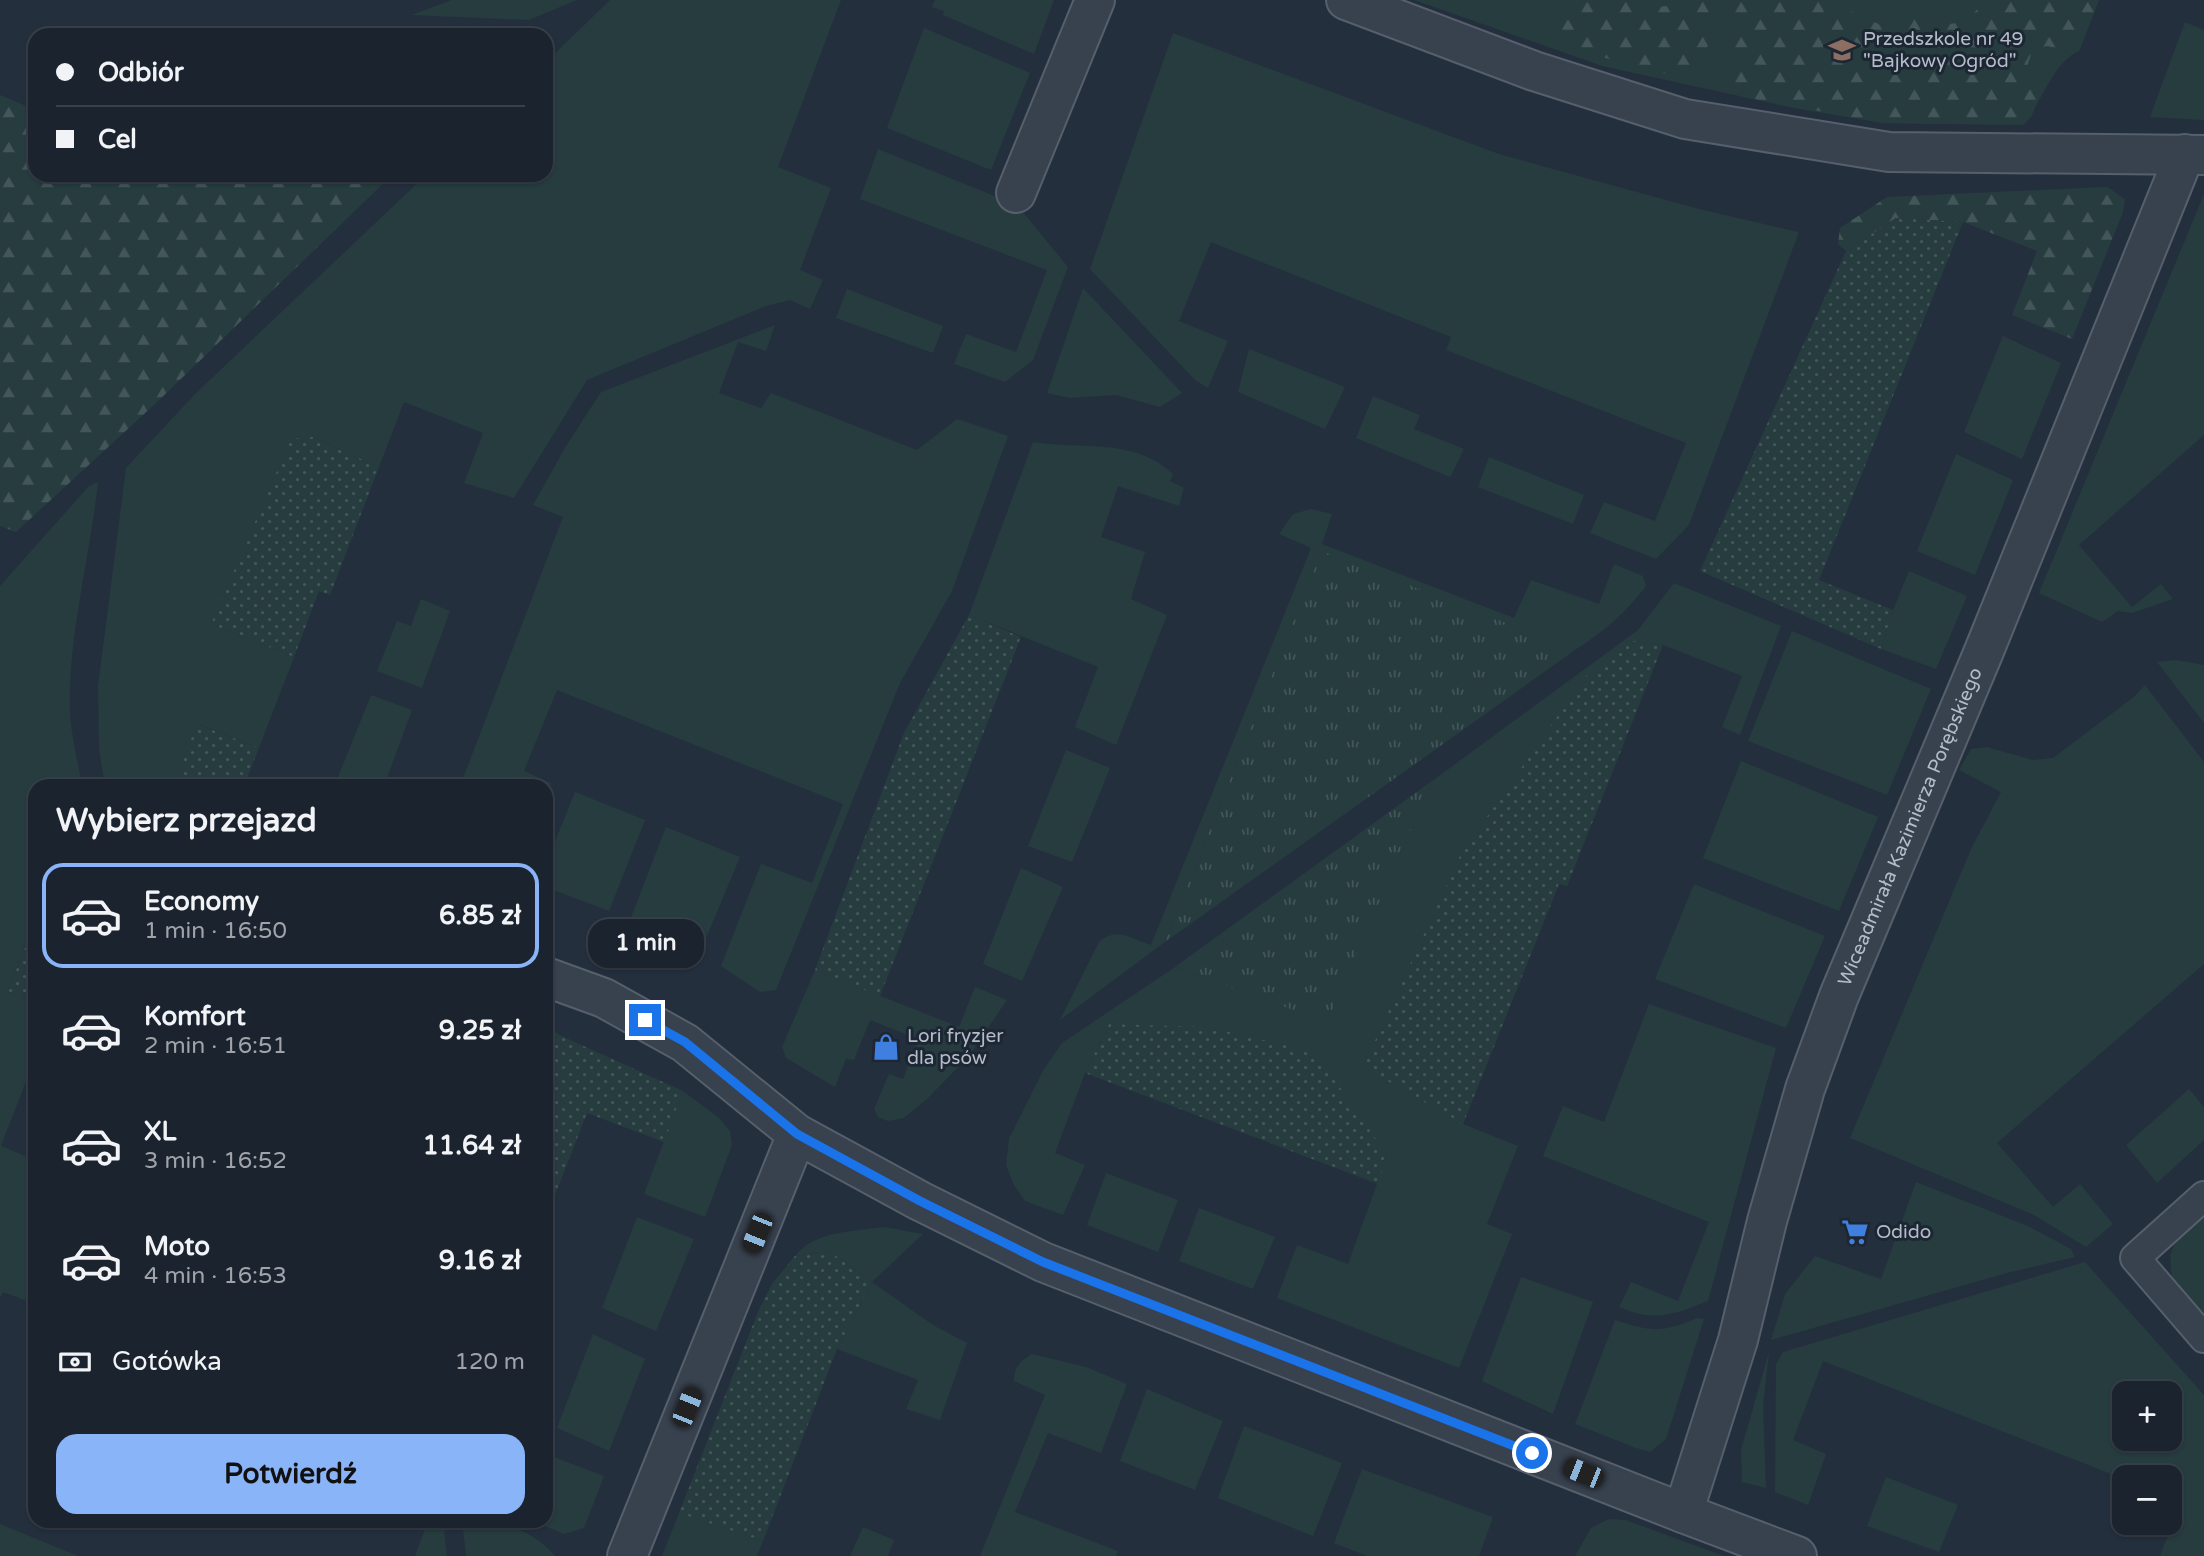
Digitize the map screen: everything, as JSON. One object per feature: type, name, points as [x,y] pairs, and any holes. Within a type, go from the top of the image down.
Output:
[{"type":"street","points":[[1016,193],[1095,0]]},
{"type":"street","points":[[1346,0],[1534,71],[1685,119],[1889,152],[2195,155]]},
{"type":"street","name":"Wiceadmirała Kazimierza Porębskiego","points":[[1683,1513],[1738,1340],[1767,1221],[1805,1089],[1839,996],[2195,155]]},
{"type":"street","points":[[553,980],[604,998],[685,1042],[797,1134],[920,1201],[1043,1262],[1797,1556]]},
{"type":"street","points":[[628,1556],[797,1134]]},
{"type":"lane","points":[[2204,1196],[2134,1258],[2204,1338]]},
{"type":"green space","points":[[452,0],[577,0],[529,20],[411,15]]},
{"type":"green space","points":[[610,0],[841,0],[778,167],[831,188],[800,270],[823,280],[810,309],[790,300],[766,306],[587,380],[514,498],[464,483],[483,433],[404,402],[379,467],[312,437],[211,624],[294,657],[259,748],[198,724],[176,779],[104,779],[99,749],[98,686],[126,468],[195,394],[419,182],[553,182],[553,55]]},
{"type":"green space","points":[[935,0],[1054,0],[1034,54],[943,15],[944,11],[932,7]]},
{"type":"green space","name":"Przedszkole nr 49 \"Bajkowy Ogród\"","points":[[1414,0],[2099,0],[2079,51],[2054,74],[2023,125],[1883,123],[1794,108],[1602,66]]},
{"type":"green space","name":"Przedszkole nr 49 \"Bajkowy Ogród\"","points":[[1556,0],[1636,0],[1661,6],[1687,0],[1827,0],[1885,27],[1919,8],[1948,24],[1967,22],[1984,0],[2099,0],[2079,51],[2071,54],[2048,46],[2035,48],[2027,67],[2027,77],[2029,87],[2041,94],[2031,117],[2023,125],[1883,123],[1744,97],[1735,88],[1728,67],[1730,9],[1718,12],[1703,61],[1677,76],[1615,61],[1583,49],[1563,32]]},
{"type":"green space","points":[[2185,22],[2204,30],[2204,120],[2150,117]]},
{"type":"green space","points":[[924,28],[1030,73],[991,170],[887,128]]},
{"type":"green space","points":[[1173,33],[1499,154],[1699,209],[1799,232],[1689,525],[1656,559],[1590,533],[1604,502],[1655,521],[1686,443],[1446,350],[1451,337],[1211,242],[1179,321],[1228,341],[1208,388],[1195,380],[1090,269]]},
{"type":"green space","points":[[0,95],[28,107],[28,182],[385,182],[156,403],[16,532],[0,526]]},
{"type":"green space","points":[[878,149],[1017,205],[1068,267],[1033,360],[1005,382],[954,364],[966,334],[1016,352],[1047,270],[860,199]]},
{"type":"green space","points":[[2107,187],[2125,199],[2123,212],[2072,339],[2012,315],[2037,251],[1963,222],[1896,218],[1846,251],[1838,244],[1840,228],[1887,197]]},
{"type":"green space","points":[[2204,194],[2204,435],[2079,545],[2132,607],[2161,584],[2173,599],[2132,613],[2118,611],[2102,622],[2039,593]]},
{"type":"green space","points":[[1896,218],[1963,222],[1819,580],[1893,610],[1881,649],[1700,571],[1846,251]]},
{"type":"green space","points":[[1083,288],[1182,393],[1160,407],[1116,395],[1070,398],[1047,393]]},
{"type":"green space","points":[[847,289],[943,326],[933,353],[836,318]]},
{"type":"green space","points":[[775,325],[766,351],[738,342],[719,393],[761,408],[771,393],[917,450],[957,419],[1008,436],[952,591],[900,683],[776,990],[760,992],[721,966],[761,864],[812,883],[843,804],[557,690],[524,771],[542,779],[463,779],[563,517],[533,505],[566,446],[601,392]]},
{"type":"green space","points":[[2003,336],[2061,363],[2022,459],[1964,432]]},
{"type":"green space","points":[[1249,349],[1345,387],[1325,429],[1238,392]]},
{"type":"green space","points":[[1373,396],[1420,415],[1414,429],[1464,449],[1450,477],[1356,438]]},
{"type":"green space","points":[[312,437],[379,467],[330,595],[319,591],[294,657],[211,624],[291,439]]},
{"type":"green space","points":[[1033,442],[1106,447],[1141,455],[1158,462],[1173,474],[1170,481],[1184,488],[1179,506],[1118,486],[1101,537],[1145,552],[1131,599],[1167,615],[1116,745],[1075,727],[1098,667],[969,615]]},
{"type":"green space","points":[[1956,454],[2013,480],[1975,575],[1917,551]]},
{"type":"green space","points":[[1489,457],[1584,495],[1573,524],[1478,487]]},
{"type":"green space","points":[[98,482],[70,682],[73,739],[81,779],[28,779],[28,941],[7,992],[28,1000],[28,1076],[1,1146],[28,1157],[28,1301],[3,1292],[0,1298],[0,586],[88,487]]},
{"type":"green space","points":[[1311,509],[1332,514],[1322,544],[1514,618],[1531,580],[1599,604],[1614,564],[1643,576],[1646,586],[1614,621],[1575,650],[1322,552],[1165,942],[1060,1020],[1099,942],[1118,934],[1151,945],[1311,548],[1279,534],[1293,514]]},
{"type":"green space","points":[[1322,551],[1575,650],[1165,942]]},
{"type":"green space","points":[[1909,571],[1967,596],[1936,669],[1881,649]]},
{"type":"green space","points":[[1674,583],[1781,626],[1740,735],[1722,727],[1742,676],[1663,645],[1633,641],[1463,1124],[1518,1146],[1487,1224],[1512,1234],[1459,1368],[1277,1298],[1297,1245],[1348,1264],[1387,1156],[1109,1024],[1085,1073],[1055,1153],[1085,1165],[1063,1215],[1025,1201],[1014,1185],[1006,1165],[1009,1139],[1044,1069],[1062,1043],[1175,967],[1327,1021],[1432,781],[1638,630]]},
{"type":"green space","points":[[421,599],[450,611],[422,688],[377,671],[397,621],[411,626]]},
{"type":"green space","points":[[969,615],[1021,637],[880,996],[815,970],[904,733]]},
{"type":"green space","points":[[1792,631],[1931,689],[1887,795],[1748,741]]},
{"type":"green space","points":[[1633,641],[1663,645],[1567,886],[1559,884],[1463,1124],[1363,1067],[1461,854],[1585,677]]},
{"type":"green space","points":[[2177,660],[2204,665],[2204,723],[2157,662]]},
{"type":"green space","points":[[2145,685],[2204,762],[2204,964],[1997,1143],[2053,1207],[2080,1184],[2113,1224],[2086,1247],[2034,1215],[1850,1138],[1971,849],[2001,792],[1959,770],[1971,749],[1987,747],[2033,760],[2053,758],[2135,696]]},
{"type":"green space","points":[[371,695],[412,710],[387,779],[338,777]]},
{"type":"green space","points":[[197,724],[259,748],[247,779],[176,779]]},
{"type":"green space","points":[[1066,750],[1110,768],[1072,862],[1028,846]]},
{"type":"green space","points":[[1741,761],[1878,817],[1839,911],[1703,858]]},
{"type":"green space","points":[[1432,781],[1327,1022],[1175,967]]},
{"type":"green space","points":[[575,792],[645,820],[609,911],[553,890],[553,847]]},
{"type":"green space","points":[[666,827],[740,857],[699,955],[630,920]]},
{"type":"green space","points":[[1021,868],[1063,887],[1022,981],[983,964]]},
{"type":"green space","points":[[1694,884],[1825,936],[1786,1028],[1655,979]]},
{"type":"green space","points":[[28,941],[28,1000],[7,992]]},
{"type":"green space","points":[[815,970],[959,1027],[975,987],[1007,1000],[968,1057],[928,1098],[904,1118],[888,1121],[878,1117],[874,1109],[889,1074],[903,1079],[918,1039],[870,1020],[854,1060],[846,1059],[835,1087],[786,1058],[782,1047]]},
{"type":"green space","points":[[1649,1004],[1776,1048],[1708,1301],[1664,1315],[1642,1314],[1619,1307],[1631,1282],[1678,1301],[1709,1222],[1543,1156],[1563,1106],[1604,1122]]},
{"type":"green space","points":[[1109,1024],[1207,1027],[1315,1052],[1387,1155],[1378,1184],[1085,1073]]},
{"type":"green space","points":[[553,1032],[683,1091],[664,1142],[587,1113],[553,1200]]},
{"type":"green space","points":[[2189,1089],[2204,1107],[2204,1140],[2157,1183],[2126,1145]]},
{"type":"green space","points":[[683,1091],[718,1117],[730,1131],[732,1145],[705,1217],[644,1194]]},
{"type":"green space","points":[[1106,1173],[1178,1200],[1158,1252],[1087,1225]]},
{"type":"green space","points":[[1916,1182],[2028,1226],[2071,1249],[2075,1257],[2007,1273],[1771,1340],[1785,1294],[1815,1256],[1881,1279]]},
{"type":"green space","points":[[1199,1208],[1275,1237],[1253,1289],[1179,1261]]},
{"type":"green space","points":[[2204,1209],[2204,1326],[2172,1281],[2170,1255],[2183,1226]]},
{"type":"green space","points":[[637,1217],[694,1239],[656,1331],[602,1308]]},
{"type":"green space","points":[[884,1227],[923,1234],[872,1282],[829,1251],[795,1256],[813,1241],[835,1234]]},
{"type":"green space","points":[[829,1251],[872,1282],[837,1349],[763,1541],[679,1513],[758,1312],[772,1284],[795,1256]]},
{"type":"green space","points":[[2085,1262],[2204,1395],[2204,1556],[2160,1556],[2168,1535],[2182,1535],[2182,1465],[2112,1465],[2112,1474],[1823,1361],[1793,1440],[1826,1454],[1808,1505],[1775,1492],[1776,1364],[1783,1352]]},
{"type":"green space","points":[[1521,1277],[1593,1302],[1553,1414],[1482,1381]]},
{"type":"green space","points":[[872,1282],[933,1325],[967,1343],[940,1420],[906,1409],[918,1380],[837,1349]]},
{"type":"green space","points":[[1697,1318],[1704,1319],[1666,1439],[1650,1452],[1575,1424],[1615,1320],[1656,1329]]},
{"type":"green space","points":[[593,1334],[645,1359],[609,1451],[557,1428]]},
{"type":"green space","points":[[1769,1352],[1763,1406],[1766,1488],[1742,1482],[1741,1450]]},
{"type":"green space","points":[[1032,1354],[1086,1367],[1127,1384],[1101,1453],[1048,1433],[1015,1512],[1118,1551],[1116,1556],[980,1556],[1045,1395],[1014,1381],[1018,1365]]},
{"type":"green space","points":[[1147,1389],[1223,1421],[1195,1490],[1120,1461]]},
{"type":"green space","points":[[1244,1426],[1342,1463],[1313,1536],[1218,1498]]},
{"type":"green space","points":[[553,1457],[604,1476],[584,1528],[564,1534],[550,1528],[553,1528]]},
{"type":"green space","points":[[1362,1469],[1493,1517],[1479,1556],[1367,1556],[1334,1543]]},
{"type":"green space","points":[[1886,1477],[1958,1505],[1939,1552],[1867,1526]]},
{"type":"green space","points":[[679,1513],[763,1541],[757,1556],[662,1556]]},
{"type":"green space","points":[[1609,1519],[1626,1520],[1724,1556],[1575,1556],[1591,1528]]},
{"type":"green space","points":[[0,1524],[78,1556],[0,1556]]},
{"type":"green space","points":[[863,1527],[894,1540],[888,1556],[850,1556]]},
{"type":"green space","points":[[425,1528],[444,1528],[447,1556],[415,1556]]},
{"type":"green space","points":[[463,1528],[513,1528],[535,1538],[555,1556],[466,1556]]},
{"type":"place","name":"Przedszkole nr 49 \"Bajkowy Ogród\"","points":[[1842,50]]},
{"type":"place","name":"Lori fryzjer dla psów","points":[[886,1047]]},
{"type":"place","name":"Odido","points":[[1855,1232]]},
{"type":"route","points":[[645,1020],[685,1042],[797,1134],[920,1201],[1043,1262],[1532,1453]]}]
